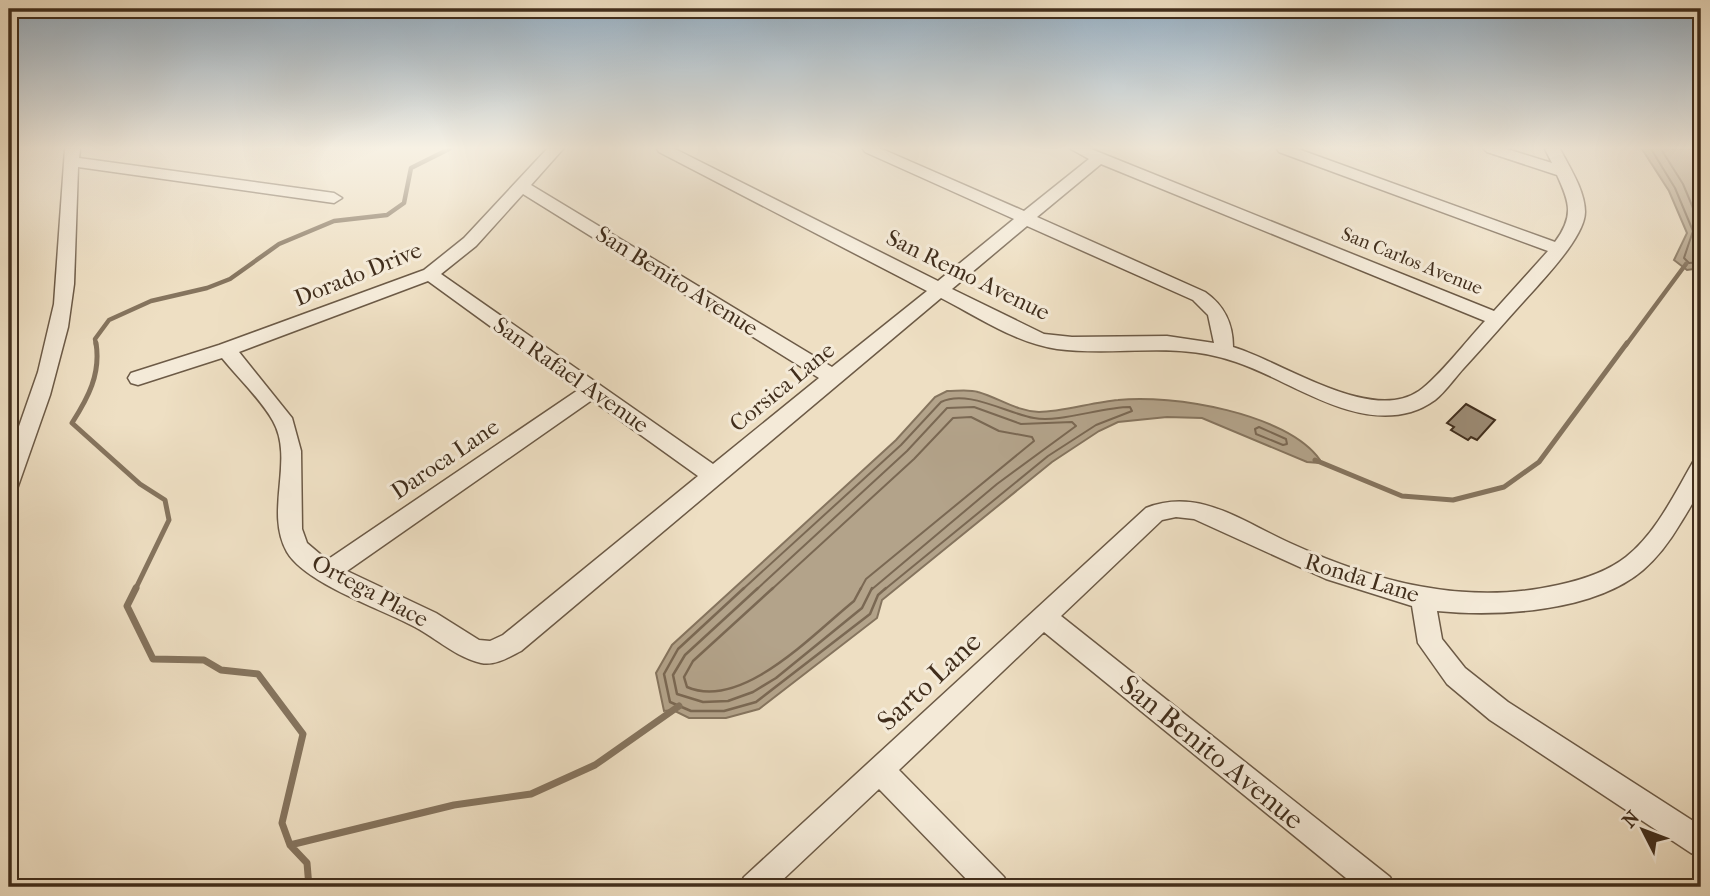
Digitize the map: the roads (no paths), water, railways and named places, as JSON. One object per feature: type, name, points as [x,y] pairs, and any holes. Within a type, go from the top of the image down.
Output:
[{"type":"street","points":[[9,483],[30,428],[54,350],[63,304],[70,191]]},
{"type":"street","points":[[290,191],[334,198]]},
{"type":"street","name":"Dorado Drive","points":[[138,378],[226,350],[397,289],[430,274],[470,242],[517,191]]},
{"type":"street","name":"San Benito Avenue","points":[[529,191],[833,377]]},
{"type":"street","name":"San Remo Avenue","points":[[746,191],[1020,332],[1050,342],[1080,345],[1166,342],[1223,351],[1260,363],[1347,400],[1389,410],[1409,408],[1428,395],[1495,318]]},
{"type":"street","points":[[963,191],[1203,299],[1214,308],[1221,320],[1223,351]]},
{"type":"street","name":"Corsica Lane","points":[[493,652],[512,643],[712,475],[1060,191]]},
{"type":"street","name":"San Carlos Avenue","points":[[1183,191],[1495,318]]},
{"type":"street","points":[[1399,191],[1559,249]]},
{"type":"street","points":[[1495,318],[1559,249],[1575,226],[1577,212],[1572,191]]},
{"type":"street","name":"San Rafael Avenue","points":[[430,274],[712,475]]},
{"type":"street","name":"Ortega Place","points":[[226,350],[282,418],[292,453],[289,516],[302,554],[327,572],[425,620],[474,649],[493,652]]},
{"type":"street","name":"Daroca Lane","points":[[327,572],[592,390]]},
{"type":"street","name":"Ronda Lane","points":[[1147,521],[1164,509],[1184,508],[1199,511],[1335,574],[1423,598],[1465,603],[1516,603],[1561,596],[1598,584],[1634,564],[1658,539],[1701,468]]},
{"type":"street","name":"Sarto Lane","points":[[754,887],[1147,521]]},
{"type":"street","points":[[1423,598],[1430,643],[1456,676],[1499,711],[1701,843]]},
{"type":"street","name":"San Benito Avenue","points":[[1044,617],[1380,887]]},
{"type":"street","points":[[880,770],[994,887]]},
{"type":"water","points":[[1669,191],[1701,191],[1701,268],[1687,270],[1674,260],[1687,233]]},
{"type":"water","points":[[947,391],[974,391],[1039,412],[1118,400],[1168,400],[1197,404],[1227,410],[1282,430],[1304,444],[1320,460],[1319,463],[1307,462],[1202,418],[1167,417],[1118,422],[1099,431],[1052,462],[882,600],[877,618],[759,709],[726,718],[689,718],[673,710],[664,711],[656,673],[672,645],[896,440],[935,397]]},
{"type":"waterway","points":[[96,345],[95,339],[109,320],[151,301],[207,288],[230,279],[279,244],[334,221],[387,215],[404,203],[406,191]]},
{"type":"waterway","points":[[1626,345],[1686,264]]},
{"type":"waterway","points":[[96,343],[95,375],[72,423],[140,484],[165,500],[169,520],[135,590]]},
{"type":"waterway","points":[[1315,460],[1402,496],[1453,500],[1504,487],[1539,462],[1627,343]]},
{"type":"waterway","points":[[135,590],[127,606],[153,659],[204,660],[221,670],[258,674],[303,734],[282,823],[290,845]]},
{"type":"waterway","points":[[290,845],[454,805],[531,794],[595,765],[679,706]]},
{"type":"waterway","points":[[290,845],[307,863],[309,887]]}]
